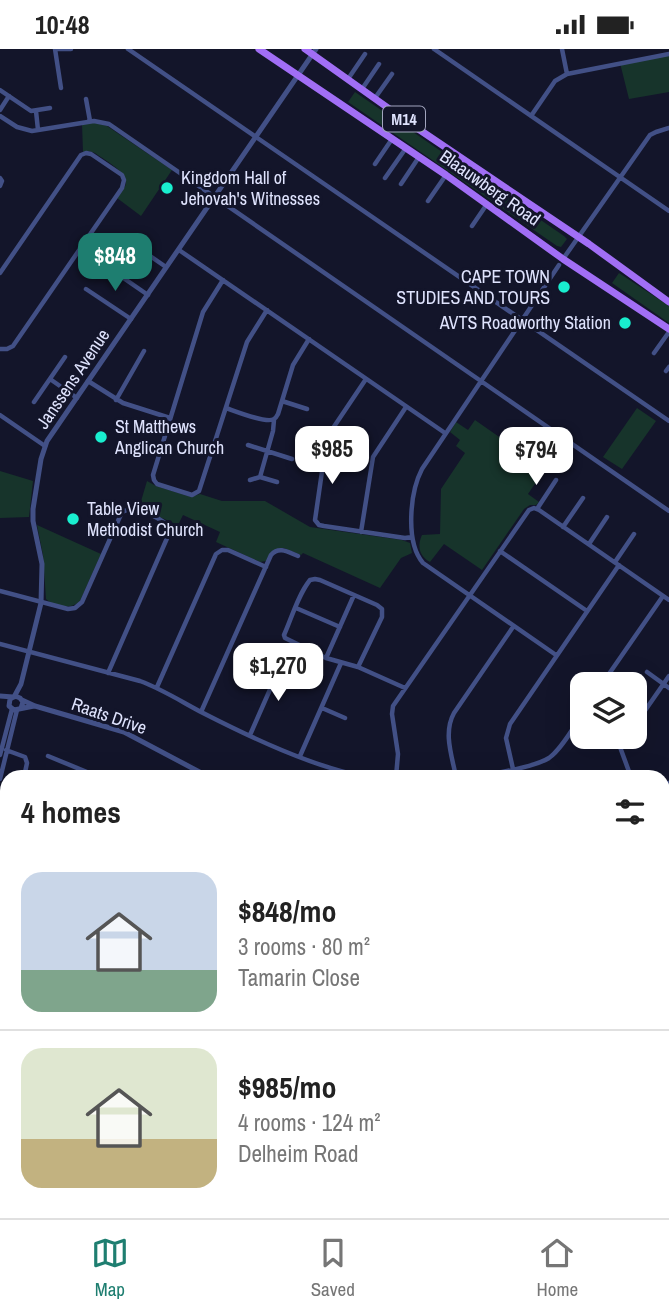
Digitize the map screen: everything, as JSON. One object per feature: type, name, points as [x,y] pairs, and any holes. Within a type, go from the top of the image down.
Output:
[{"type":"main road","name":"Blaauwberg Road","points":[[258,49],[446,175],[561,262],[669,330]]},
{"type":"main road","name":"Blaauwberg Road","points":[[305,49],[314,52],[362,89],[579,237],[669,302]]},
{"type":"street","points":[[61,89],[56,49],[71,49]]},
{"type":"street","points":[[128,49],[669,421]]},
{"type":"street","points":[[434,49],[669,211]]},
{"type":"street","points":[[443,56],[448,49]]},
{"type":"street","points":[[562,49],[567,73]]},
{"type":"street","name":"Janssens Avenue","points":[[15,708],[9,701],[18,698],[41,603],[41,564],[33,509],[45,446],[314,52]]},
{"type":"street","points":[[348,79],[365,54]]},
{"type":"street","points":[[531,116],[555,81],[567,73],[669,54]]},
{"type":"street","points":[[362,89],[379,64]]},
{"type":"street","points":[[375,98],[393,74]]},
{"type":"street","points":[[0,90],[28,110],[50,108]]},
{"type":"street","points":[[0,110],[9,96]]},
{"type":"street","points":[[86,99],[90,121]]},
{"type":"street","points":[[36,111],[38,130]]},
{"type":"street","points":[[0,116],[21,129],[32,131],[90,121],[109,124],[669,511]]},
{"type":"street","points":[[556,655],[422,563],[412,537],[411,522],[419,476],[521,320],[650,135],[669,128]]},
{"type":"street","points":[[375,164],[392,139]]},
{"type":"street","points":[[385,178],[406,148]]},
{"type":"street","points":[[0,273],[80,157],[86,153],[92,155],[120,174],[124,183],[13,346],[0,349]]},
{"type":"street","points":[[401,184],[419,157]]},
{"type":"street","points":[[428,201],[446,175]]},
{"type":"street","points":[[0,178],[0,186]]},
{"type":"street","points":[[471,226],[487,204]]},
{"type":"street","points":[[121,236],[166,267]]},
{"type":"street","points":[[80,248],[148,295]]},
{"type":"street","points":[[178,250],[445,433]]},
{"type":"street","points":[[223,280],[204,309],[153,479],[159,485],[194,495],[198,493],[249,337],[267,310]]},
{"type":"street","points":[[86,289],[131,319]]},
{"type":"street","points":[[654,353],[669,330]]},
{"type":"street","points":[[260,477],[266,462],[274,421],[295,361],[309,339]]},
{"type":"street","points":[[116,400],[144,351]]},
{"type":"street","points":[[34,402],[65,357]]},
{"type":"street","points":[[50,379],[76,398]]},
{"type":"street","points":[[366,379],[327,437],[315,520],[319,525],[412,537]]},
{"type":"street","points":[[88,381],[129,406],[170,418]]},
{"type":"street","points":[[282,401],[307,409]]},
{"type":"street","points":[[361,531],[373,457],[406,407]]},
{"type":"street","points":[[226,408],[274,421]]},
{"type":"street","points":[[0,415],[45,446]]},
{"type":"street","points":[[248,445],[292,459]]},
{"type":"street","points":[[250,480],[260,477],[277,482]]},
{"type":"street","points":[[397,770],[398,754],[392,710],[527,512],[534,509],[556,479]]},
{"type":"street","points":[[563,527],[583,498]]},
{"type":"street","points":[[0,591],[41,603],[75,608],[82,602],[118,520],[125,510],[136,509],[167,524],[167,536],[108,673]]},
{"type":"street","points":[[534,509],[669,600]]},
{"type":"street","points":[[589,544],[607,517]]},
{"type":"street","points":[[513,769],[506,738],[510,723],[587,611],[634,534]]},
{"type":"street","points":[[157,687],[216,554],[228,550],[266,567]]},
{"type":"street","points":[[201,712],[271,555],[282,550],[298,556]]},
{"type":"street","points":[[500,551],[587,611]]},
{"type":"street","points":[[358,667],[383,613],[382,609],[320,580],[312,579],[296,608],[285,638],[405,688]]},
{"type":"street","points":[[326,657],[355,596]]},
{"type":"street","points":[[610,672],[663,596]]},
{"type":"street","points":[[296,608],[340,627]]},
{"type":"street","points":[[455,770],[448,734],[449,722],[513,627]]},
{"type":"street","points":[[0,644],[157,687],[250,735],[335,770]]},
{"type":"street","points":[[250,735],[283,660]]},
{"type":"street","points":[[300,756],[341,663]]},
{"type":"street","points":[[647,672],[669,688]]},
{"type":"street","points":[[647,708],[669,676]]},
{"type":"street","name":"Raats Drive","points":[[0,698],[18,698],[35,706],[124,732],[196,770]]},
{"type":"street","name":"Raats Drive","points":[[0,698],[15,708],[35,706]]},
{"type":"street","points":[[1,770],[3,751],[15,708],[23,704],[18,698]]},
{"type":"street","points":[[322,708],[345,718]]},
{"type":"street","points":[[508,770],[548,758],[570,732]]},
{"type":"street","points":[[621,749],[628,770]]},
{"type":"street","points":[[3,751],[25,757],[26,770]]},
{"type":"street","points":[[48,756],[82,770]]},
{"type":"green space","points":[[669,54],[669,92],[629,99],[620,63]]},
{"type":"green space","points":[[355,92],[567,239],[561,247],[557,246],[348,102]]},
{"type":"green space","points":[[93,122],[107,126],[172,170],[141,216],[117,198],[126,184],[122,174],[95,153],[83,152],[82,124]]},
{"type":"green space","points":[[619,273],[669,306],[669,323],[612,283]]},
{"type":"green space","points":[[637,408],[656,421],[622,469],[603,457]]},
{"type":"green space","points":[[475,420],[545,469],[528,494],[539,502],[524,509],[482,570],[444,544],[430,562],[423,557],[419,547],[422,535],[440,534],[441,489],[465,453],[456,446],[460,440],[450,432],[456,422],[468,430]]},
{"type":"green space","points":[[0,471],[33,481],[29,517],[0,518]]},
{"type":"green space","points":[[147,481],[191,497],[200,494],[222,501],[265,501],[310,527],[402,540],[410,543],[412,553],[401,558],[380,588],[303,553],[301,555],[284,548],[274,550],[266,561],[260,562],[216,542],[220,532],[183,515],[178,525],[139,508]]},
{"type":"green space","points":[[37,525],[101,554],[80,601],[72,606],[54,604],[46,599],[43,555]]},
{"type":"place","name":"Kingdom Hall of Jehovah's Witnesses","points":[[167,188]]},
{"type":"place","name":"CAPE TOWN STUDIES AND TOURS","points":[[564,287]]},
{"type":"place","name":"AVTS Roadworthy Station","points":[[625,323]]},
{"type":"place","name":"St Matthews Anglican Church","points":[[101,437]]},
{"type":"place","name":"Table View Methodist Church","points":[[73,519]]}]
